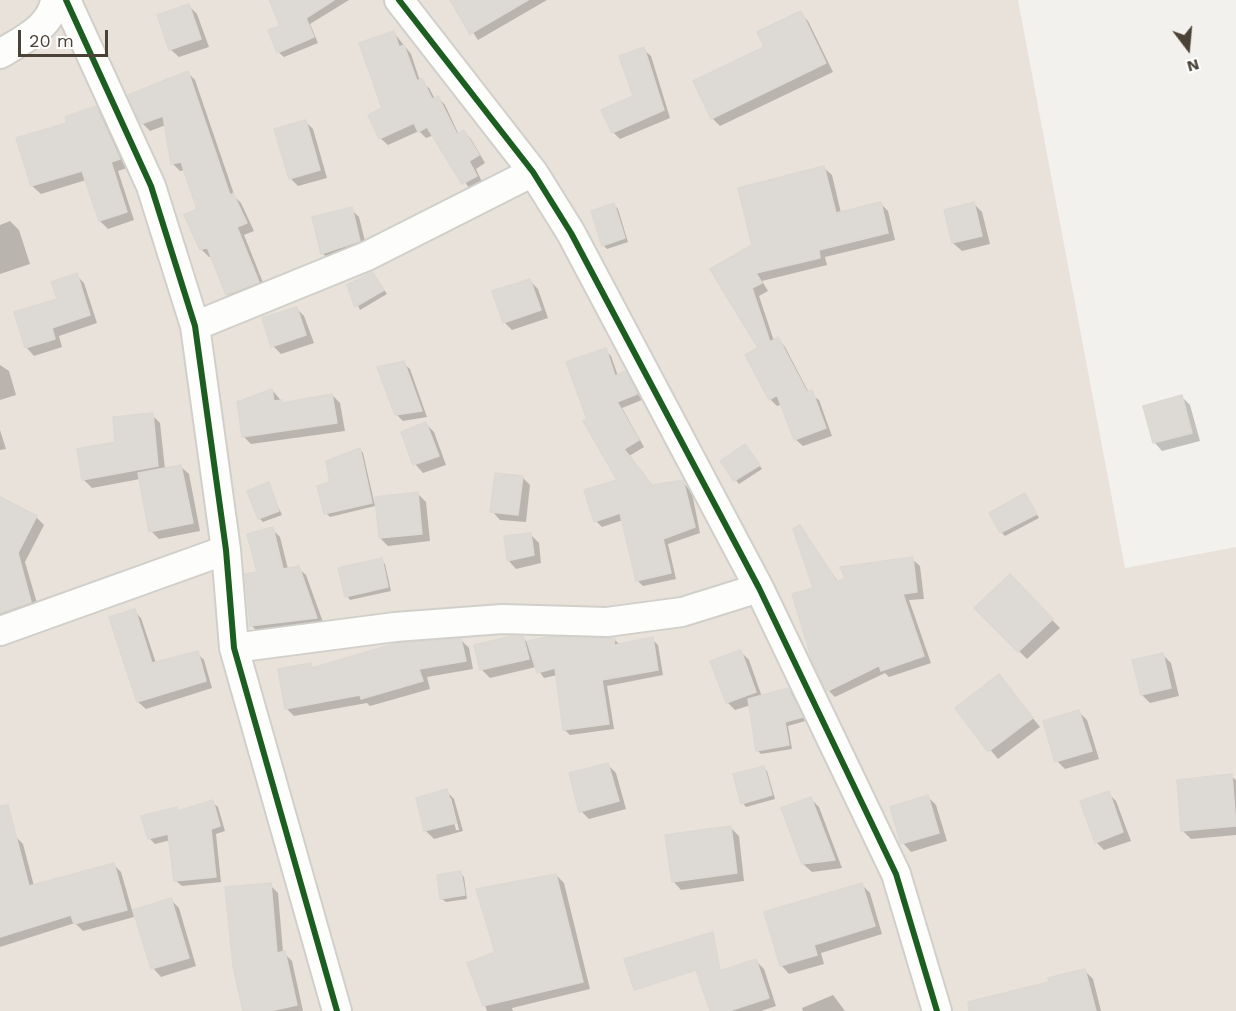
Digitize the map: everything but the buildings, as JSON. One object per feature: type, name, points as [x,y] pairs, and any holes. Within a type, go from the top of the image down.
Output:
[{"type":"street","points":[[0,54],[37,31],[53,14],[55,0]]},
{"type":"street","points":[[66,0],[151,186],[195,326],[226,550],[234,648],[337,1011]]},
{"type":"street","points":[[399,0],[533,172],[572,233],[759,588],[896,874],[937,1011]]},
{"type":"street","points":[[195,326],[368,256],[533,172]]},
{"type":"street","points":[[0,631],[226,550]]},
{"type":"street","points":[[234,648],[395,627],[502,619],[607,622],[682,612],[759,588]]},
{"type":"shaded area","points":[[0,0],[1018,0],[1125,568],[1236,547],[1236,1011],[0,1011]]},
{"type":"cycle path","points":[[66,0],[151,186],[195,326],[226,550],[234,648],[337,1011]]},
{"type":"cycle path","points":[[399,0],[533,172],[571,233],[759,588],[896,874],[937,1011]]}]
